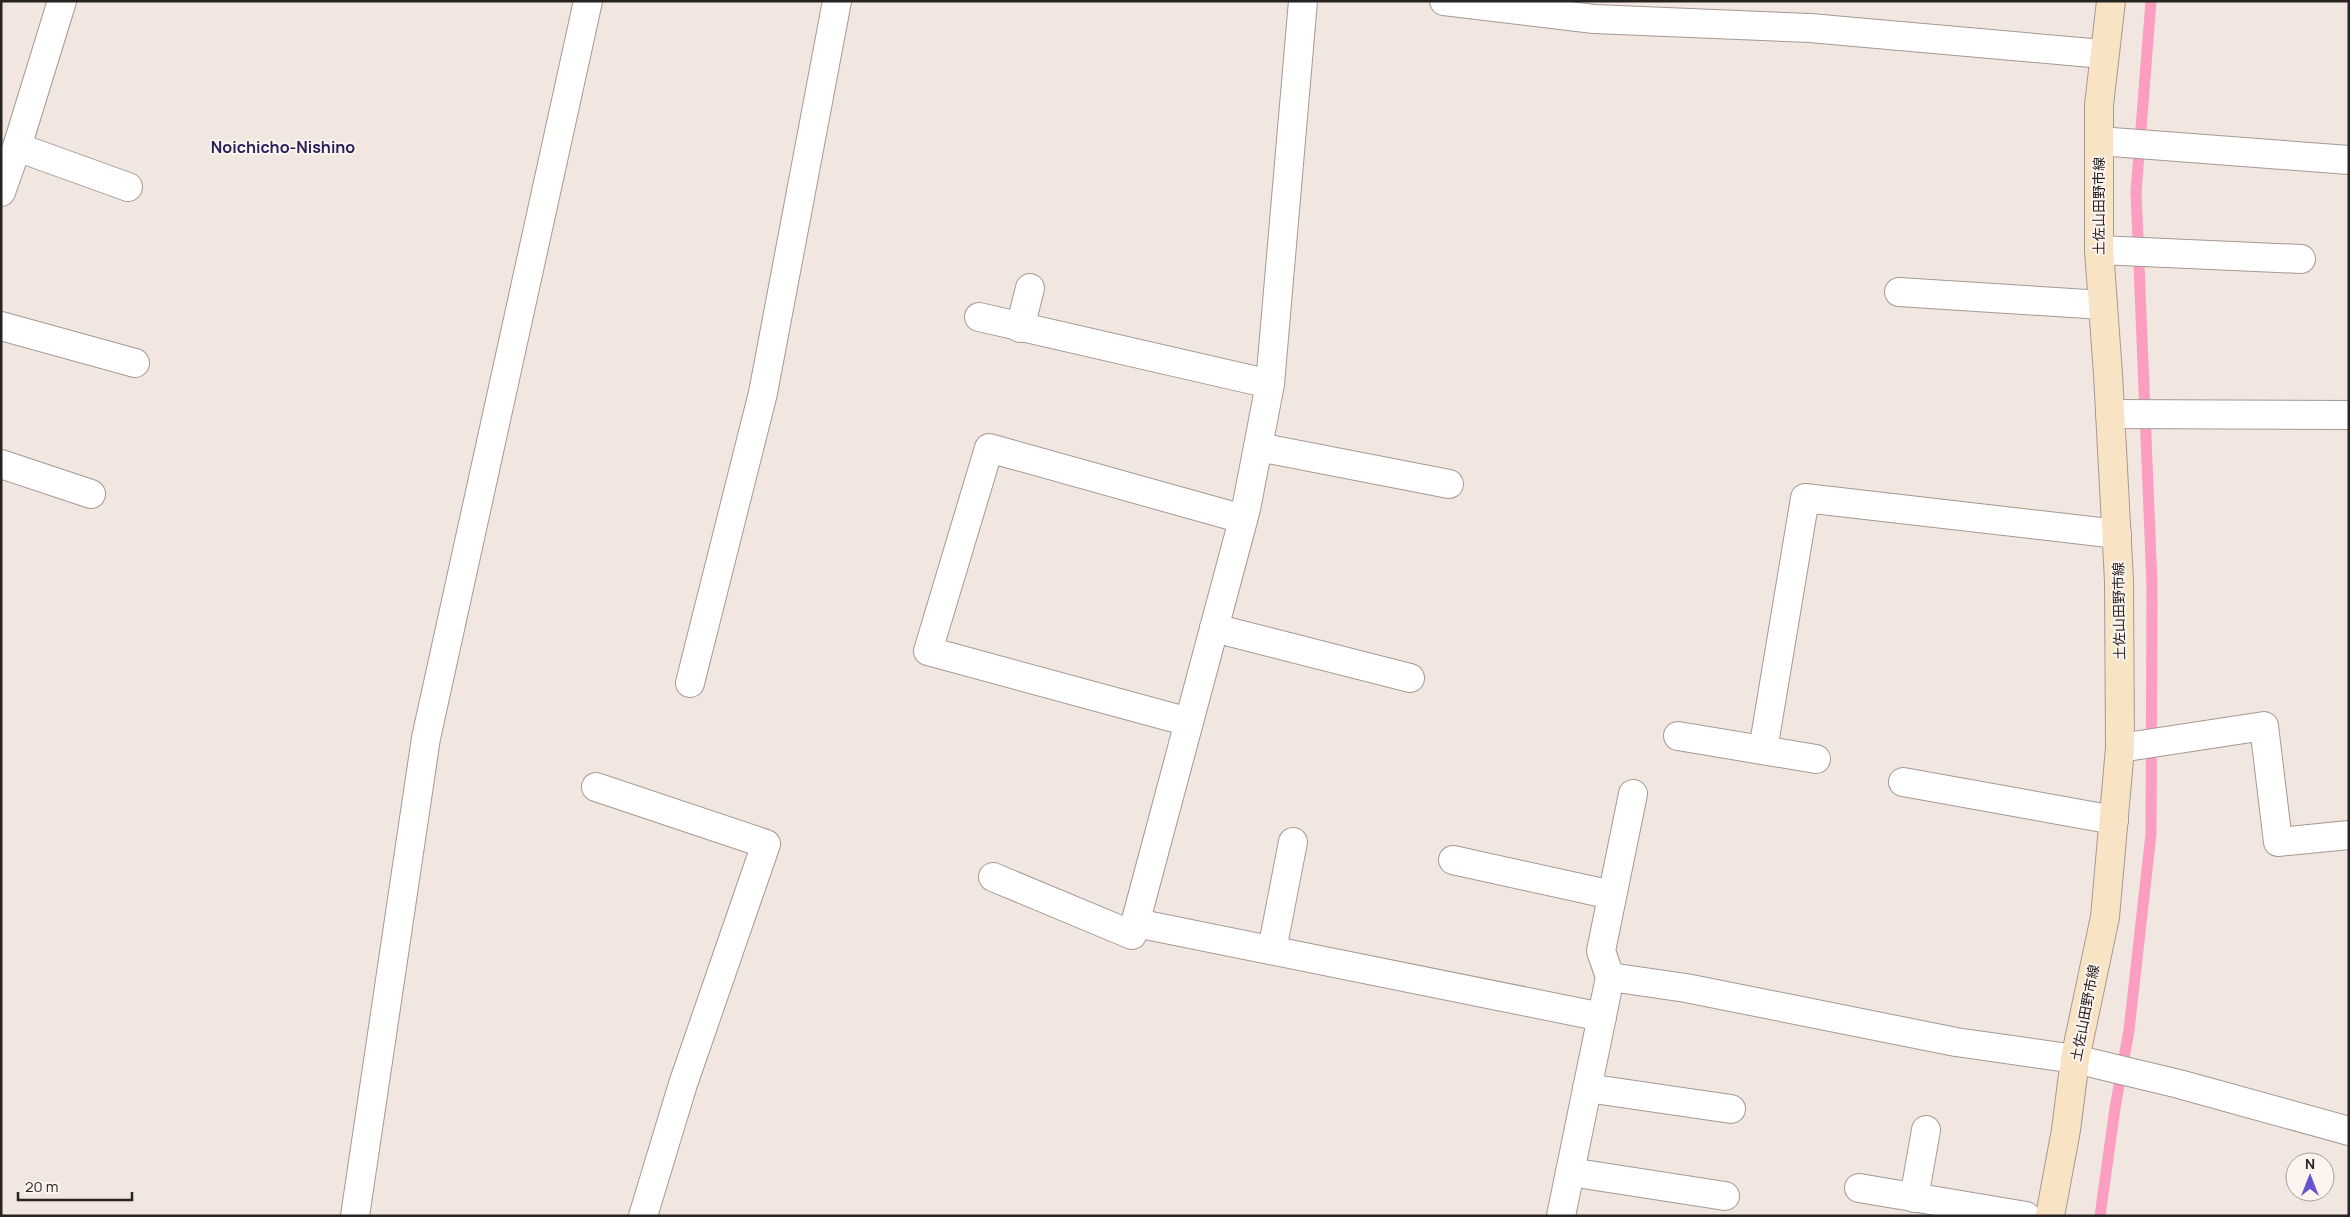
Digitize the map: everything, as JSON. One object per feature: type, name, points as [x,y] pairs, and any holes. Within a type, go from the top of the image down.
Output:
[{"type":"main road","name":"土佐山田野市線","points":[[2050,1216],[2066,1130],[2076,1059],[2105,917],[2122,748],[2115,414],[2103,305],[2106,251],[2106,142],[2099,105],[2103,54],[2111,1]]},
{"type":"street","points":[[1,192],[17,147],[62,1]]},
{"type":"street","points":[[355,1216],[426,738],[588,1]]},
{"type":"street","points":[[690,683],[763,393],[838,1]]},
{"type":"street","points":[[993,877],[1132,935],[1243,519],[1270,384],[1303,1]]},
{"type":"street","points":[[1444,1],[1594,19],[1810,28],[2103,54]]},
{"type":"street","points":[[2106,142],[2349,160]]},
{"type":"street","points":[[17,147],[128,187]]},
{"type":"street","points":[[2106,251],[2301,259]]},
{"type":"street","points":[[1020,328],[1030,288]]},
{"type":"street","points":[[1899,292],[2103,305]]},
{"type":"street","points":[[980,317],[1020,328],[1270,384]]},
{"type":"street","points":[[1,326],[135,363]]},
{"type":"street","points":[[2115,414],[2349,414]]},
{"type":"street","points":[[1258,447],[1449,484]]},
{"type":"street","points":[[1189,722],[928,651],[989,448],[1243,519]]},
{"type":"street","points":[[1,464],[91,494]]},
{"type":"street","points":[[1763,750],[1805,498],[2117,534]]},
{"type":"street","points":[[1214,628],[1410,678]]},
{"type":"street","points":[[2122,748],[2264,726],[2278,842],[2349,835]]},
{"type":"street","points":[[1678,736],[1816,759]]},
{"type":"street","points":[[1903,782],[2114,820]]},
{"type":"street","points":[[596,788],[766,844],[683,1084],[642,1216]]},
{"type":"street","points":[[1561,1216],[1610,977],[1601,951],[1633,794]]},
{"type":"street","points":[[1272,950],[1293,842]]},
{"type":"street","points":[[1453,860],[1612,895]]},
{"type":"street","points":[[1136,923],[1602,1017]]},
{"type":"street","points":[[1610,977],[1686,988],[1956,1042],[2076,1059],[2179,1084],[2349,1131]]},
{"type":"street","points":[[1587,1088],[1731,1109]]},
{"type":"street","points":[[1914,1198],[1926,1130]]},
{"type":"street","points":[[1570,1172],[1725,1196]]},
{"type":"street","points":[[1859,1188],[2026,1216]]},
{"type":"waterway","points":[[2100,1216],[2115,1108],[2129,1030],[2151,834],[2152,585],[2136,192],[2151,1]]},
{"type":"district","name":"Noichicho-Nishino","points":[[283,147]]}]
